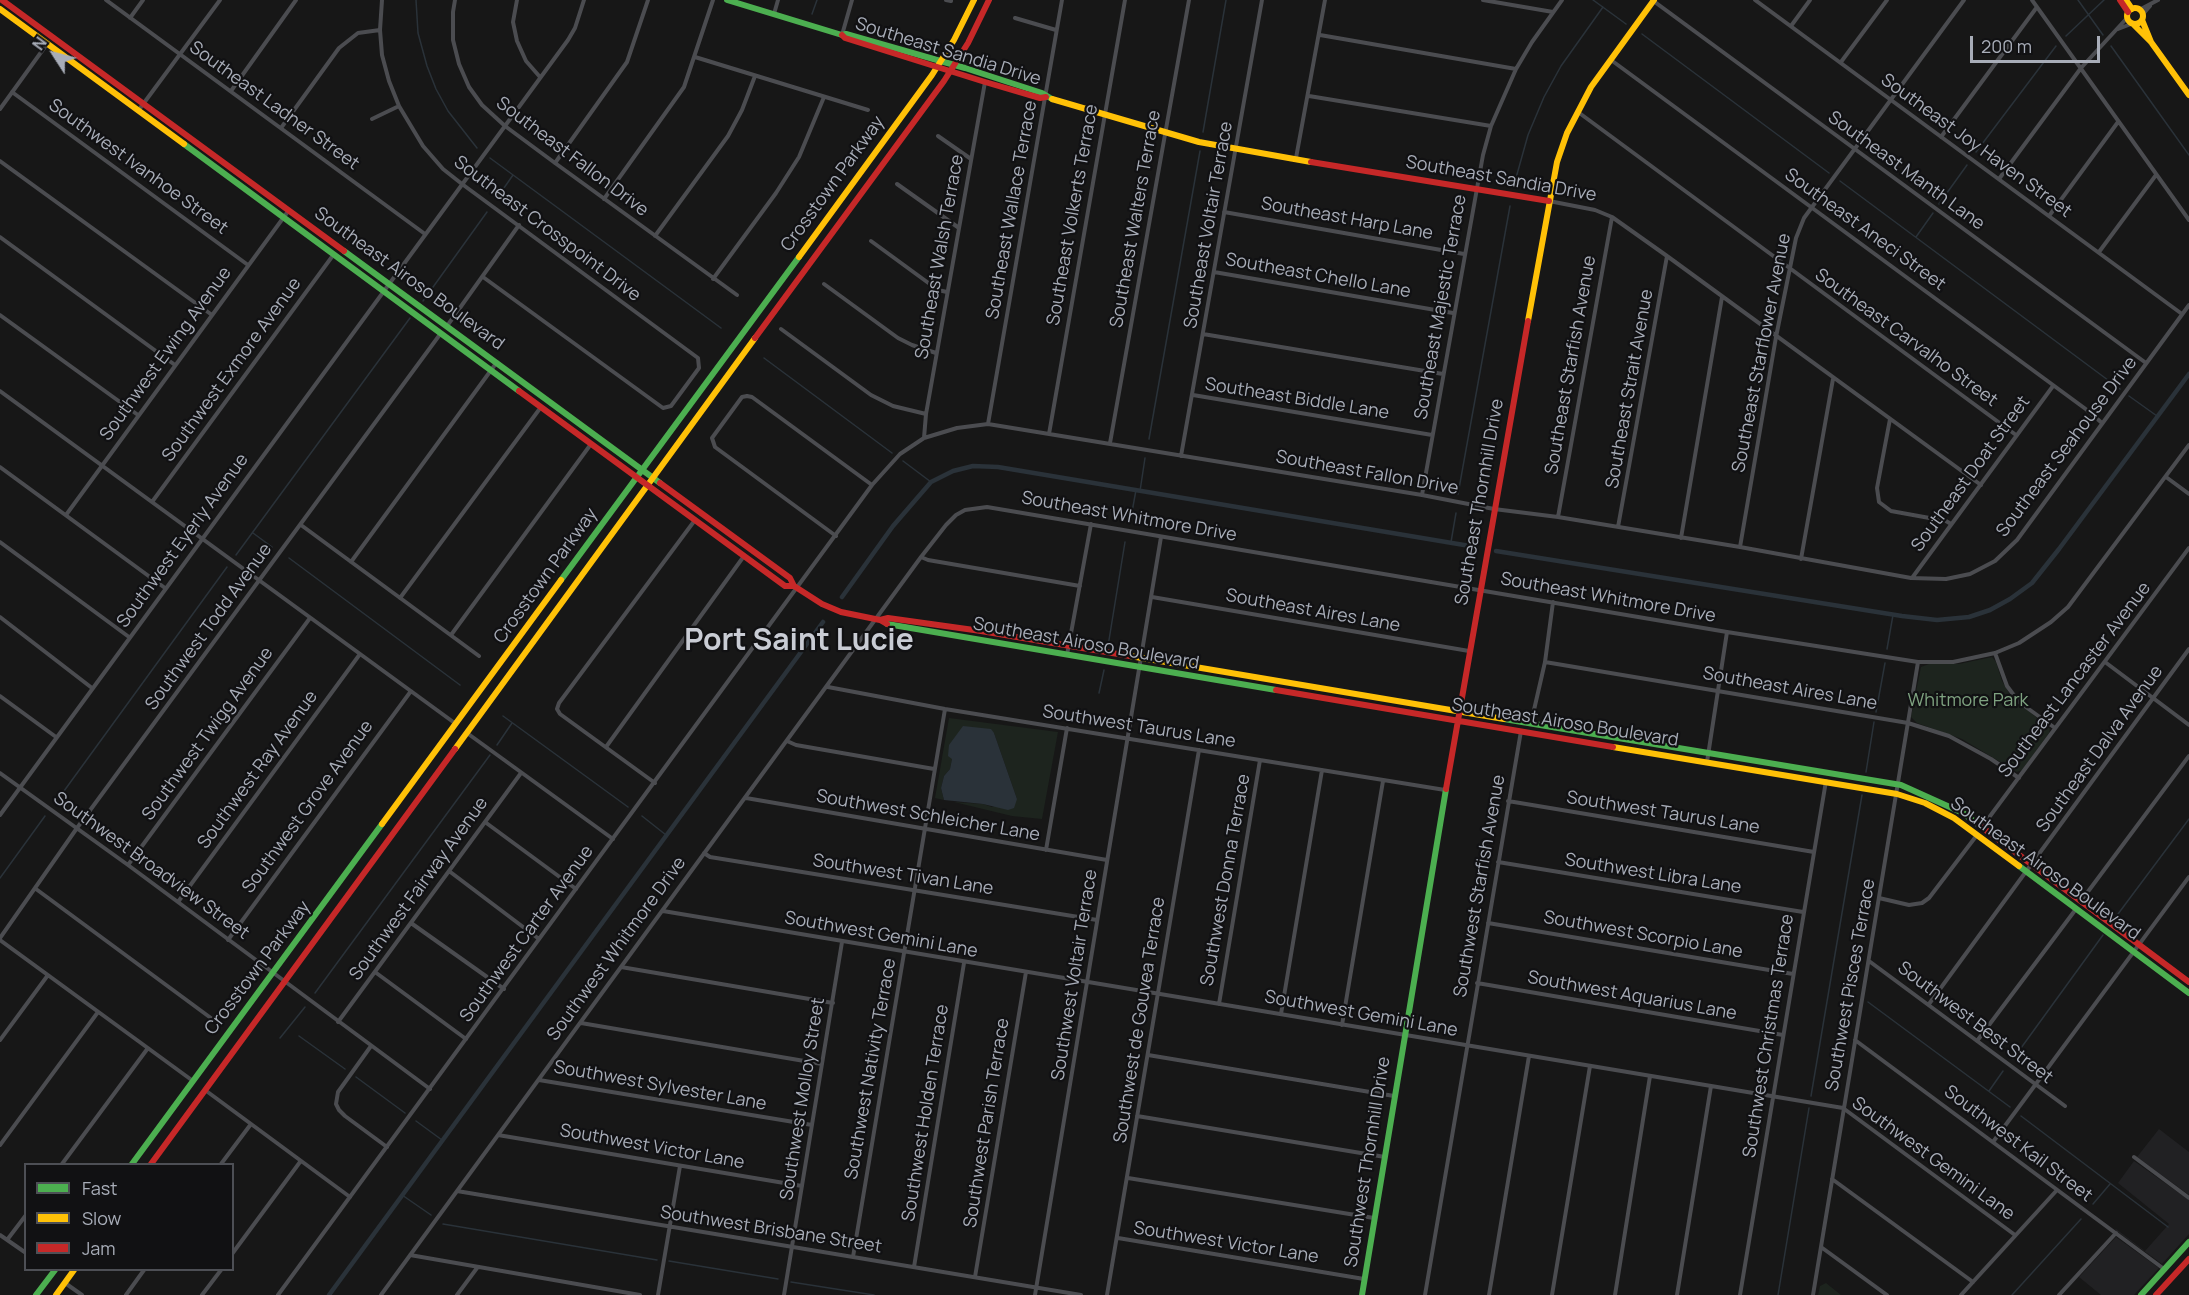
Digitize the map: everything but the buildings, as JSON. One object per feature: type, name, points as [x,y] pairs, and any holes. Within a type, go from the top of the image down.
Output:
[{"type":"main road","name":"Southeast Airoso Boulevard","points":[[2,0],[497,362],[790,578],[796,587],[822,604],[841,612],[878,620],[891,626],[1897,794],[1941,811],[1977,835],[2189,993]]},
{"type":"main road","name":"Southeast Sandia Drive","points":[[727,0],[842,35],[845,38],[1042,93],[1046,97],[1165,133],[1236,150],[1549,201]]},
{"type":"main road","name":"Crosstown Parkway","points":[[133,1163],[939,64],[962,26],[974,0]]},
{"type":"main road","name":"Crosstown Parkway","points":[[152,1163],[953,68],[989,0]]},
{"type":"main road","name":"Southeast Thornhill Drive","points":[[1405,1035],[1469,651],[1557,162],[1567,133],[1591,87],[1653,0]]},
{"type":"main road","points":[[2120,0],[2135,16]]},
{"type":"main road","points":[[2126,0],[2151,42],[2189,95]]},
{"type":"main road","name":"Southeast Airoso Boulevard","points":[[0,9],[785,586],[796,587]]},
{"type":"main road","name":"Southeast Sandia Drive","points":[[953,68],[985,82],[1040,98],[1046,97]]},
{"type":"main road","name":"Southeast Airoso Boulevard","points":[[878,620],[888,618],[1069,646],[1709,752],[1915,789],[1946,804],[1982,827],[2189,981]]},
{"type":"main road","points":[[1796,776],[1797,767]]},
{"type":"main road","name":"Southwest Thornhill Drive","points":[[1362,1295],[1405,1035]]},
{"type":"main road","points":[[2141,1295],[2189,1242]]},
{"type":"main road","points":[[2156,1295],[2188,1260],[2189,1252]]},
{"type":"main road","points":[[36,1295],[54,1271]]},
{"type":"main road","points":[[56,1295],[72,1271]]},
{"type":"street","name":"Southeast Ladner Street","points":[[106,0],[425,234]]},
{"type":"street","points":[[130,18],[143,0]]},
{"type":"street","points":[[138,111],[220,0]]},
{"type":"street","points":[[231,91],[296,0]]},
{"type":"street","name":"Southeast Crosspoint Drive","points":[[382,0],[380,30],[382,55],[399,106],[423,146],[443,169],[462,184],[698,358],[699,368],[671,406],[663,408],[483,277]]},
{"type":"street","name":"Southeast Fallon Drive","points":[[455,0],[453,40],[459,64],[469,87],[482,105],[505,126],[737,296]]},
{"type":"street","points":[[517,0],[513,22],[517,41],[526,62],[540,77]]},
{"type":"street","name":"Southwest Eyerly Avenue","points":[[0,815],[568,40],[575,28],[584,0]]},
{"type":"street","points":[[555,163],[627,62],[648,0]]},
{"type":"street","points":[[604,199],[684,87],[713,0]]},
{"type":"street","points":[[774,14],[778,0]]},
{"type":"street","points":[[842,35],[852,0]]},
{"type":"street","name":"Southeast Wallace Terrace","points":[[988,424],[1062,0]]},
{"type":"street","name":"Southeast Volkerts Terrace","points":[[1049,434],[1125,0]]},
{"type":"street","name":"Southeast Walters Terrace","points":[[1110,443],[1189,0]]},
{"type":"street","name":"Southeast Voltair Terrace","points":[[1181,456],[1262,0]]},
{"type":"street","points":[[1296,158],[1325,0]]},
{"type":"street","points":[[1483,0],[1553,12]]},
{"type":"street","name":"Southeast Majestic Terrace","points":[[1422,495],[1476,189],[1491,126],[1516,69],[1562,0]]},
{"type":"street","name":"Southeast Manth Lane","points":[[1653,0],[2146,363]]},
{"type":"street","name":"Southeast Joy Haven Street","points":[[1755,0],[2182,314]]},
{"type":"street","points":[[1791,26],[1810,0]]},
{"type":"street","points":[[1841,62],[1887,0]]},
{"type":"street","name":"Southeast Starflower Avenue","points":[[1740,547],[1776,337],[1796,238],[1804,218],[1964,0]]},
{"type":"street","points":[[2032,0],[2189,220]]},
{"type":"street","points":[[1999,179],[2099,46],[2117,29],[2158,0]]},
{"type":"street","points":[[1941,136],[2037,7]]},
{"type":"street","points":[[1015,18],[1056,30]]},
{"type":"street","points":[[281,128],[339,48],[358,33],[380,30]]},
{"type":"street","points":[[1320,35],[1516,69]]},
{"type":"street","points":[[0,109],[47,44]]},
{"type":"street","points":[[695,57],[868,110]]},
{"type":"street","name":"Southeast Aneci Street","points":[[1611,60],[2102,423]]},
{"type":"street","points":[[654,236],[728,135],[742,110],[755,76]]},
{"type":"street","name":"Southeast Walsh Terrace","points":[[924,438],[936,353],[985,82]]},
{"type":"street","name":"Southwest Ivanhoe Street","points":[[12,92],[249,265]]},
{"type":"street","points":[[1309,96],[1491,126]]},
{"type":"street","points":[[713,279],[776,193],[799,157],[824,97]]},
{"type":"street","points":[[372,119],[399,106]]},
{"type":"street","name":"Southeast Carvalho Street","points":[[1578,112],[2016,435]]},
{"type":"street","points":[[2049,216],[2118,122]]},
{"type":"street","points":[[938,136],[971,159]]},
{"type":"street","points":[[0,161],[212,315]]},
{"type":"street","points":[[2099,252],[2157,175]]},
{"type":"street","points":[[897,184],[959,228]]},
{"type":"street","name":"Southeast Sandia Drive","points":[[1549,201],[1595,210],[1611,217],[1981,485]]},
{"type":"street","name":"Southwest Ewing Avenue","points":[[66,515],[289,210]]},
{"type":"street","name":"Southeast Harp Lane","points":[[1224,212],[1464,254]]},
{"type":"street","name":"Southeast Starfish Avenue","points":[[1558,517],[1611,217]]},
{"type":"street","points":[[447,326],[519,225]]},
{"type":"street","points":[[0,237],[176,365]]},
{"type":"street","points":[[871,241],[938,290],[947,292]]},
{"type":"street","name":"Southwest Exmore Avenue","points":[[152,502],[334,254]]},
{"type":"street","name":"Southeast Strait Avenue","points":[[1618,527],[1667,256]]},
{"type":"street","name":"Southeast Chello Lane","points":[[1214,272],[1453,313]]},
{"type":"street","points":[[824,284],[898,338],[936,353]]},
{"type":"street","points":[[1681,538],[1722,296]]},
{"type":"street","name":"Southeast Seahouse Drive","points":[[1911,578],[1946,579],[1970,574],[1995,561],[2017,540],[2189,305]]},
{"type":"street","points":[[0,315],[138,415]]},
{"type":"street","points":[[782,329],[871,395],[893,406],[926,414]]},
{"type":"street","name":"Southwest Todd Avenue","points":[[0,938],[77,828],[441,333]]},
{"type":"street","points":[[1203,334],[1443,374]]},
{"type":"street","points":[[351,562],[497,362]]},
{"type":"street","points":[[1801,559],[1833,379]]},
{"type":"street","name":"Southeast Doat Street","points":[[1911,578],[2053,386]]},
{"type":"street","points":[[0,391],[456,724]]},
{"type":"street","name":"Southeast Biddle Lane","points":[[1193,395],[1432,435]]},
{"type":"street","points":[[836,536],[715,447],[712,438],[742,397],[752,397],[873,485]]},
{"type":"street","points":[[400,598],[541,407]]},
{"type":"street","points":[[1890,419],[1876,492],[1882,506],[1891,511],[1946,520],[1951,524]]},
{"type":"street","name":"Southeast Fallon Drive","points":[[873,485],[900,454],[924,438],[957,428],[988,424],[1422,495],[1494,509],[1558,517],[1740,547],[1911,578]]},
{"type":"street","points":[[450,635],[591,444]]},
{"type":"street","name":"Southeast Whitmore Drive","points":[[878,620],[946,525],[956,515],[975,507],[987,507],[1727,632],[1918,662],[1953,662],[1995,653],[2019,643],[2051,622],[2068,607],[2189,445]]},
{"type":"street","points":[[0,467],[165,588]]},
{"type":"street","points":[[2166,477],[2189,494]]},
{"type":"street","name":"Southwest Carter Avenue","points":[[278,1295],[873,485]]},
{"type":"street","points":[[655,783],[560,714],[557,709],[559,703],[695,520]]},
{"type":"street","points":[[1067,655],[1091,524]]},
{"type":"street","points":[[301,525],[479,656]]},
{"type":"street","points":[[1141,658],[1161,537]]},
{"type":"street","points":[[0,542],[129,637]]},
{"type":"street","name":"Southeast Lancaster Avenue","points":[[1982,827],[2189,548]]},
{"type":"street","points":[[606,747],[744,556]]},
{"type":"street","points":[[921,557],[1080,586]]},
{"type":"street","name":"Southeast Aires Lane","points":[[1152,597],[1469,651]]},
{"type":"street","points":[[1531,723],[1545,662],[1553,602]]},
{"type":"street","points":[[0,617],[93,688]]},
{"type":"street","name":"Southwest Twigg Avenue","points":[[128,865],[310,618]]},
{"type":"street","name":"Southwest Whitmore Drive","points":[[381,1295],[704,853],[878,620]]},
{"type":"street","points":[[1707,762],[1727,632]]},
{"type":"street","name":"Southeast Dalva Avenue","points":[[1929,1004],[2189,650]]},
{"type":"street","points":[[1995,653],[2007,686],[2019,702],[2055,728]]},
{"type":"street","name":"Southwest Ray Avenue","points":[[178,902],[360,654]]},
{"type":"street","name":"Southwest Voltair Terrace","points":[[1035,1295],[1141,658]]},
{"type":"street","name":"Southeast Aires Lane","points":[[1545,662],[1908,723],[1949,736],[1992,759],[2019,778]]},
{"type":"street","name":"Southwest Pisces Terrace","points":[[1813,1295],[1918,662]]},
{"type":"street","points":[[2105,662],[2189,725]]},
{"type":"street","name":"Southwest Taurus Lane","points":[[828,687],[1445,790]]},
{"type":"street","name":"Southwest Grove Avenue","points":[[228,940],[411,691]]},
{"type":"street","points":[[0,696],[56,737]]},
{"type":"street","name":"Southwest Nativity Terrace","points":[[853,1257],[945,708]]},
{"type":"street","points":[[1046,850],[1067,728]]},
{"type":"street","name":"Southwest Starfish Avenue","points":[[1425,1295],[1521,730]]},
{"type":"street","points":[[466,733],[613,839]]},
{"type":"street","points":[[787,741],[796,745],[934,769]]},
{"type":"street","name":"Southwest de Gouvea Terrace","points":[[1107,1295],[1199,750]]},
{"type":"street","points":[[2081,901],[2189,756]]},
{"type":"street","name":"Southwest Donna Terrace","points":[[1219,1004],[1260,760]]},
{"type":"street","points":[[1281,1014],[1322,770]]},
{"type":"street","name":"Southwest Broadview Street","points":[[0,773],[430,1089]]},
{"type":"street","name":"Southwest Fairway Avenue","points":[[338,1022],[521,773]]},
{"type":"street","points":[[1342,1025],[1383,781]]},
{"type":"street","name":"Southwest Christmas Terrace","points":[[1740,1295],[1826,781]]},
{"type":"street","name":"Southwest Schleicher Lane","points":[[746,798],[1107,860]]},
{"type":"street","name":"Southwest Taurus Lane","points":[[1508,801],[1814,852]]},
{"type":"street","points":[[485,822],[576,889]]},
{"type":"street","points":[[1879,898],[1909,905],[1922,903],[1929,898],[1977,835]]},
{"type":"street","name":"Southwest Tivan Lane","points":[[704,853],[710,856],[915,891],[1097,920]]},
{"type":"street","name":"Southwest Libra Lane","points":[[1498,862],[1803,912]]},
{"type":"street","points":[[449,872],[540,939]]},
{"type":"street","points":[[1993,1142],[2189,877]]},
{"type":"street","points":[[36,889],[219,1024]]},
{"type":"street","points":[[1977,1041],[2076,909]]},
{"type":"street","name":"Southwest Gemini Lane","points":[[663,911],[1843,1108],[2014,1235]]},
{"type":"street","points":[[411,922],[504,989]]},
{"type":"street","name":"Southwest Scorpio Lane","points":[[1488,923],[1793,974]]},
{"type":"street","points":[[0,938],[193,1081]]},
{"type":"street","name":"Southwest Molloy Street","points":[[784,1295],[842,942]]},
{"type":"street","name":"Southwest Best Street","points":[[1869,961],[2065,1106]]},
{"type":"street","name":"Southwest Holden Terrace","points":[[914,1267],[964,963]]},
{"type":"street","points":[[621,967],[833,1003]]},
{"type":"street","points":[[375,972],[466,1039]]},
{"type":"street","name":"Southwest Parish Terrace","points":[[975,1277],[1026,972]]},
{"type":"street","points":[[0,1040],[48,975]]},
{"type":"street","name":"Southwest Aquarius Lane","points":[[1477,983],[1783,1035]]},
{"type":"street","points":[[0,1145],[99,1012]]},
{"type":"street","points":[[581,1023],[822,1064]]},
{"type":"street","name":"Southwest Kail Street","points":[[1855,1040],[2164,1269]]},
{"type":"street","points":[[371,1046],[338,1092],[336,1104],[345,1116],[387,1147]]},
{"type":"street","points":[[63,1163],[148,1048]]},
{"type":"street","points":[[1149,1055],[1394,1096]]},
{"type":"street","points":[[1489,1295],[1529,1056]]},
{"type":"street","points":[[1552,1295],[1590,1066]]},
{"type":"street","points":[[1615,1295],[1650,1076]]},
{"type":"street","name":"Southwest Sylvester Lane","points":[[539,1080],[812,1125]]},
{"type":"street","points":[[1677,1295],[1711,1086]]},
{"type":"street","points":[[205,1090],[350,1197]]},
{"type":"street","points":[[1137,1116],[1385,1157]]},
{"type":"street","points":[[222,1163],[250,1124]]},
{"type":"street","name":"Southwest Victor Lane","points":[[498,1135],[802,1186]]},
{"type":"street","points":[[2134,1157],[2189,1198]]},
{"type":"street","points":[[234,1251],[300,1162]]},
{"type":"street","points":[[658,1295],[680,1166]]},
{"type":"street","points":[[1128,1178],[1374,1218]]},
{"type":"street","points":[[1832,1179],[1973,1281]]},
{"type":"street","points":[[1960,1295],[2057,1190]]},
{"type":"street","name":"Southwest Brisbane Street","points":[[457,1191],[1081,1295]]},
{"type":"street","points":[[7,1240],[24,1218]]},
{"type":"street","points":[[2059,1295],[2116,1233]]},
{"type":"street","points":[[0,1235],[24,1252]]},
{"type":"street","name":"Southwest Victor Lane","points":[[1118,1238],[1364,1279]]},
{"type":"street","points":[[1821,1247],[1887,1295]]},
{"type":"street","points":[[410,1256],[640,1295]]},
{"type":"street","points":[[458,1295],[477,1268]]},
{"type":"street","points":[[126,1295],[143,1271]]},
{"type":"street","points":[[202,1295],[220,1271]]},
{"type":"street","points":[[64,1282],[82,1295]]},
{"type":"shaded area","points":[[963,726],[991,729],[994,733],[1017,799],[1014,808],[1008,810],[983,804],[944,800],[941,788],[952,759],[948,756],[949,745]]},
{"type":"shaded area","points":[[2159,1129],[2189,1152],[2189,1195],[2137,1157]]},
{"type":"shaded area","points":[[2134,1161],[2189,1200],[2189,1234],[2162,1264],[2115,1230],[2145,1251],[2169,1224],[2118,1183]]},
{"type":"shaded area","points":[[2116,1237],[2159,1268],[2134,1295],[2101,1295],[2079,1277]]},
{"type":"green space","name":"Whitmore Park","points":[[1992,657],[2011,696],[2050,729],[2022,770],[2017,772],[1962,739],[1917,723],[1911,717],[1921,667],[1929,664],[1959,664]]},
{"type":"green space","points":[[949,718],[1058,732],[1042,819],[1012,816],[954,802],[983,804],[992,807],[1017,799],[994,733],[952,759],[941,788],[944,800],[935,798]]},
{"type":"green space","points":[[1826,1283],[1841,1295],[1818,1295],[1820,1286]]},
{"type":"waterway","points":[[416,0],[418,33],[436,89],[448,111],[477,148]]},
{"type":"waterway","points":[[812,14],[817,0]]},
{"type":"waterway","points":[[1203,132],[1226,0]]},
{"type":"waterway","points":[[1593,0],[1626,24]]},
{"type":"waterway","points":[[2078,0],[2103,35]]},
{"type":"waterway","points":[[2066,36],[2104,0]]},
{"type":"waterway","points":[[1514,185],[1528,135],[1544,97],[1561,66],[1603,7]]},
{"type":"waterway","points":[[1642,34],[1829,173]]},
{"type":"waterway","points":[[1976,152],[2056,46]]},
{"type":"waterway","points":[[2111,46],[2189,155]]},
{"type":"waterway","points":[[1149,439],[1200,151]]},
{"type":"waterway","points":[[490,158],[721,328]]},
{"type":"waterway","points":[[1939,204],[1967,165]]},
{"type":"waterway","points":[[497,198],[513,175]]},
{"type":"waterway","points":[[1840,181],[2120,389]]},
{"type":"waterway","points":[[1458,494],[1510,206]]},
{"type":"waterway","points":[[423,301],[487,212]]},
{"type":"waterway","points":[[1916,237],[1933,213]]},
{"type":"waterway","points":[[236,555],[410,318]]},
{"type":"waterway","points":[[764,358],[892,453]]},
{"type":"waterway","points":[[1496,551],[1902,616],[1937,620],[1969,617],[1990,610],[2032,583],[2189,374]]},
{"type":"waterway","points":[[2129,396],[2157,416]]},
{"type":"waterway","points":[[1140,491],[1145,458]]},
{"type":"waterway","points":[[903,461],[931,482]]},
{"type":"waterway","points":[[842,597],[893,526],[931,482],[953,471],[973,466],[998,467],[1476,547]]},
{"type":"waterway","points":[[1130,523],[1136,490]]},
{"type":"waterway","points":[[1451,542],[1456,513]]},
{"type":"waterway","points":[[253,533],[272,547]]},
{"type":"waterway","points":[[1108,646],[1125,542]]},
{"type":"waterway","points":[[289,558],[460,685]]},
{"type":"waterway","points":[[56,802],[227,567]]},
{"type":"waterway","points":[[1887,649],[1893,615]]},
{"type":"waterway","points":[[329,1295],[823,622]]},
{"type":"waterway","points":[[1876,712],[1885,663]]},
{"type":"waterway","points":[[1099,693],[1104,670]]},
{"type":"waterway","points":[[503,716],[628,807]]},
{"type":"waterway","points":[[1866,772],[1874,722]]},
{"type":"waterway","points":[[497,745],[512,723]]},
{"type":"waterway","points":[[315,993],[490,755]]},
{"type":"waterway","points":[[1811,1096],[1862,795]]},
{"type":"waterway","points":[[0,878],[45,816]]},
{"type":"waterway","points":[[642,816],[666,835]]},
{"type":"waterway","points":[[2115,918],[2189,819]]},
{"type":"waterway","points":[[2013,1059],[2103,935]]},
{"type":"waterway","points":[[1868,1002],[2010,1107]]},
{"type":"waterway","points":[[280,1038],[305,1007]]},
{"type":"waterway","points":[[299,1036],[345,1069]]},
{"type":"waterway","points":[[1989,1091],[2003,1071]]},
{"type":"waterway","points":[[356,1077],[405,1113]]},
{"type":"waterway","points":[[1778,1295],[1809,1108]]},
{"type":"waterway","points":[[2021,1116],[2168,1227]]},
{"type":"waterway","points":[[416,1121],[442,1140]]},
{"type":"waterway","points":[[2093,1204],[2110,1184]]},
{"type":"waterway","points":[[402,1195],[431,1215]]},
{"type":"waterway","points":[[2012,1295],[2081,1219]]},
{"type":"waterway","points":[[443,1224],[657,1260]]},
{"type":"waterway","points":[[669,1261],[778,1279]]},
{"type":"waterway","points":[[791,1282],[874,1295]]},
{"type":"traffic: fast","points":[[727,0],[842,35],[846,34],[965,68],[1042,93],[1052,99]]},
{"type":"traffic: fast","points":[[184,144],[519,391]]},
{"type":"traffic: fast","points":[[344,251],[660,483]]},
{"type":"traffic: fast","points":[[561,580],[799,257]]},
{"type":"traffic: fast","points":[[887,624],[1276,690]]},
{"type":"traffic: fast","points":[[1504,719],[1901,785],[1963,813],[1979,825]]},
{"type":"traffic: fast","points":[[1362,1295],[1446,789]]},
{"type":"traffic: fast","points":[[133,1163],[382,824]]},
{"type":"traffic: fast","points":[[2019,866],[2189,993]]},
{"type":"traffic: fast","points":[[2141,1295],[2189,1242]]},
{"type":"traffic: fast","points":[[36,1295],[54,1271]]},
{"type":"traffic: slow","points":[[799,257],[932,75],[954,40],[974,0]]},
{"type":"traffic: slow","points":[[1528,321],[1557,162],[1567,133],[1591,87],[1654,0]]},
{"type":"traffic: slow","points":[[2126,0],[2132,9]]},
{"type":"traffic: slow","points":[[2135,8],[2141,10],[2143,16],[2141,22],[2135,24],[2129,22],[2127,16],[2129,10],[2135,8]]},
{"type":"traffic: slow","points":[[0,9],[184,144]]},
{"type":"traffic: slow","points":[[2142,20],[2151,42]]},
{"type":"traffic: slow","points":[[2134,25],[2151,42],[2189,95]]},
{"type":"traffic: slow","points":[[1052,99],[1199,142],[1311,162]]},
{"type":"traffic: slow","points":[[455,749],[755,338]]},
{"type":"traffic: slow","points":[[382,824],[561,580]]},
{"type":"traffic: slow","points":[[1130,656],[1504,719]]},
{"type":"traffic: slow","points":[[1613,747],[1897,794],[1925,803],[1954,818],[2019,866]]},
{"type":"traffic: slow","points":[[56,1295],[73,1271]]},
{"type":"traffic: jam","points":[[2,0],[344,251]]},
{"type":"traffic: jam","points":[[755,338],[944,81],[968,43],[989,0]]},
{"type":"traffic: jam","points":[[2120,0],[2128,12]]},
{"type":"traffic: jam","points":[[842,35],[845,38],[985,82],[1040,98],[1046,97]]},
{"type":"traffic: jam","points":[[1311,162],[1549,201]]},
{"type":"traffic: jam","points":[[1446,789],[1528,321]]},
{"type":"traffic: jam","points":[[519,391],[785,586],[794,586]]},
{"type":"traffic: jam","points":[[660,483],[790,578],[794,586],[822,604],[841,612],[880,620],[887,624]]},
{"type":"traffic: jam","points":[[880,620],[888,618],[981,631],[1130,656]]},
{"type":"traffic: jam","points":[[1276,690],[1613,747]]},
{"type":"traffic: jam","points":[[152,1163],[455,749]]},
{"type":"traffic: jam","points":[[1979,825],[2189,982]]},
{"type":"traffic: jam","points":[[2156,1295],[2189,1259]]},
{"type":"district","name":"Port Saint Lucie","points":[[799,642]]}]
